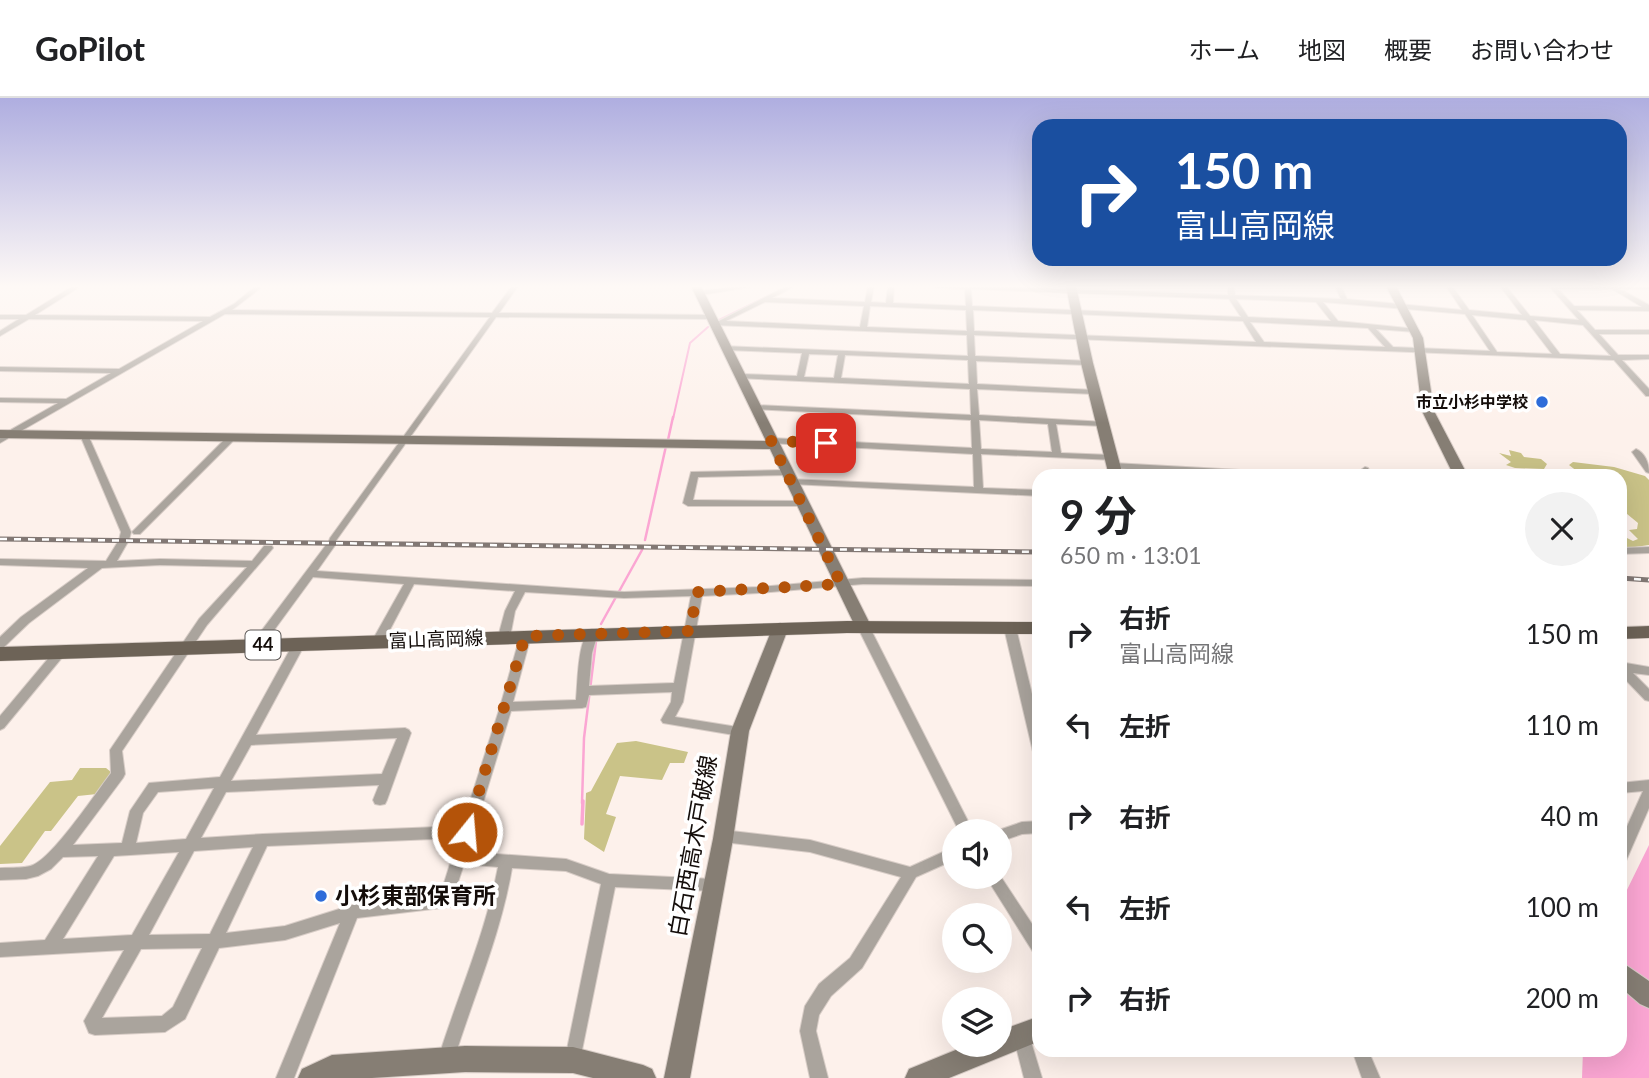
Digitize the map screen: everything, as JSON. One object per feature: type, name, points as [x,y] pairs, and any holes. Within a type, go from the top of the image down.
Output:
[{"type":"main road","name":"富山高岡線","points":[[0,654],[863,626],[1032,628]]},
{"type":"main road","points":[[1627,633],[1649,632]]},
{"type":"street","points":[[3,436],[190,332]]},
{"type":"street","points":[[257,645],[482,332]]},
{"type":"street","points":[[719,332],[841,584],[960,819]]},
{"type":"street","points":[[964,332],[1495,354],[1649,357]]},
{"type":"street","points":[[971,332],[979,490]]},
{"type":"street","points":[[1080,332],[1114,467]]},
{"type":"street","points":[[1253,332],[1261,344]]},
{"type":"street","points":[[1375,332],[1390,349]]},
{"type":"street","points":[[1415,332],[1428,411],[1457,469]]},
{"type":"street","points":[[1480,332],[1495,354]]},
{"type":"street","points":[[1539,332],[1558,356]]},
{"type":"street","points":[[1594,332],[1649,332]]},
{"type":"street","points":[[1594,332],[1645,385],[1649,394]]},
{"type":"street","points":[[726,348],[1087,363]]},
{"type":"street","points":[[800,378],[806,351]]},
{"type":"street","points":[[837,380],[842,352]]},
{"type":"street","points":[[0,369],[121,371]]},
{"type":"street","points":[[740,376],[1094,392]]},
{"type":"street","points":[[0,400],[68,401]]},
{"type":"street","points":[[755,407],[1103,424]]},
{"type":"street","points":[[1052,422],[1057,455]]},
{"type":"street","points":[[0,645],[25,620],[105,563],[124,540],[126,532],[84,435]]},
{"type":"street","points":[[3,436],[772,443],[1057,455],[1114,467],[1144,469]]},
{"type":"street","points":[[137,533],[232,437]]},
{"type":"street","points":[[1649,454],[1636,452],[1649,470]]},
{"type":"street","points":[[803,504],[688,503],[694,474],[789,477],[1032,493]]},
{"type":"street","points":[[0,874],[35,872],[49,865],[118,774],[116,750],[185,648],[203,622],[268,548]]},
{"type":"street","points":[[1627,551],[1649,550]]},
{"type":"street","points":[[0,572],[6,562],[255,564]]},
{"type":"street","points":[[310,574],[620,595],[863,581],[1032,583]]},
{"type":"street","points":[[378,641],[411,580]]},
{"type":"street","points":[[504,637],[510,611],[522,587]]},
{"type":"street","points":[[697,592],[677,702],[667,720],[740,731]]},
{"type":"street","points":[[1010,628],[1032,722]]},
{"type":"street","name":"白石西高木戸破線","points":[[677,1078],[740,731],[780,629]]},
{"type":"street","points":[[506,707],[582,704],[586,653],[592,634]]},
{"type":"street","points":[[0,950],[137,942],[215,941],[285,933],[352,912],[445,902],[506,707],[525,636]]},
{"type":"street","points":[[263,840],[178,1013],[165,1024],[95,1027],[92,1021],[299,643]]},
{"type":"street","points":[[0,725],[61,651]]},
{"type":"street","points":[[1627,667],[1649,671]]},
{"type":"street","points":[[1627,673],[1649,697]]},
{"type":"street","points":[[583,691],[679,687]]},
{"type":"street","points":[[246,740],[407,728],[380,800]]},
{"type":"street","points":[[127,850],[137,811],[154,787],[387,779]]},
{"type":"street","points":[[1627,787],[1649,785]]},
{"type":"street","points":[[1627,843],[1649,793]]},
{"type":"street","points":[[1012,831],[1032,827]]},
{"type":"street","points":[[60,851],[127,850],[263,840],[467,832]]},
{"type":"street","points":[[723,836],[810,846],[911,873]]},
{"type":"street","points":[[49,947],[110,850]]},
{"type":"street","points":[[460,859],[566,865],[609,880],[713,886]]},
{"type":"street","points":[[820,1078],[808,1031],[811,1012],[825,990],[856,963],[911,873],[942,859]]},
{"type":"street","points":[[446,1059],[457,1019],[486,947],[506,862]]},
{"type":"street","points":[[573,1060],[609,880]]},
{"type":"street","points":[[1001,889],[1032,938]]},
{"type":"street","points":[[285,1078],[352,912]]},
{"type":"street","points":[[1627,978],[1649,996]]},
{"type":"street","points":[[918,1078],[1014,1038],[1032,1078]]},
{"type":"street","points":[[1363,1057],[1371,1078]]},
{"type":"street","points":[[311,1078],[332,1068],[446,1059],[511,1069],[573,1060],[643,1078]]},
{"type":"shaded area","points":[[1509,450],[1521,453],[1524,457],[1541,459],[1547,464],[1544,469],[1506,465],[1511,462],[1499,453],[1511,456]]},
{"type":"shaded area","points":[[1573,462],[1621,469],[1574,469],[1569,465]]},
{"type":"shaded area","points":[[1627,471],[1645,476],[1649,480],[1649,545],[1627,548],[1627,538],[1633,541],[1638,539],[1629,530],[1637,529],[1638,523],[1627,514]]},
{"type":"shaded area","points":[[636,741],[688,752],[684,763],[670,763],[662,780],[620,776],[606,814],[616,817],[604,852],[584,839],[586,793],[591,791],[617,743]]},
{"type":"shaded area","points":[[80,768],[106,768],[111,772],[97,794],[78,796],[51,831],[45,831],[22,863],[0,864],[0,846],[50,782],[72,780]]},
{"type":"shaded area","points":[[1649,845],[1649,1078],[1582,1078],[1583,1057],[1627,1057],[1627,890]]},
{"type":"waterway","points":[[673,419],[690,343],[703,332]]},
{"type":"waterway","points":[[668,440],[673,417]]},
{"type":"waterway","points":[[645,540],[666,446]]},
{"type":"waterway","points":[[601,624],[642,550]]},
{"type":"waterway","points":[[582,803],[584,738],[596,641]]},
{"type":"waterway","points":[[582,824],[583,801]]},
{"type":"railway","points":[[0,539],[1032,552]]},
{"type":"railway","points":[[1627,578],[1649,580]]},
{"type":"place","name":"市立小杉中学校","points":[[1542,402]]},
{"type":"place","name":"小杉東部保育所","points":[[321,896]]},
{"type":"route","points":[[467,832],[525,636],[690,631],[697,592],[841,584],[771,441],[826,443]]}]
